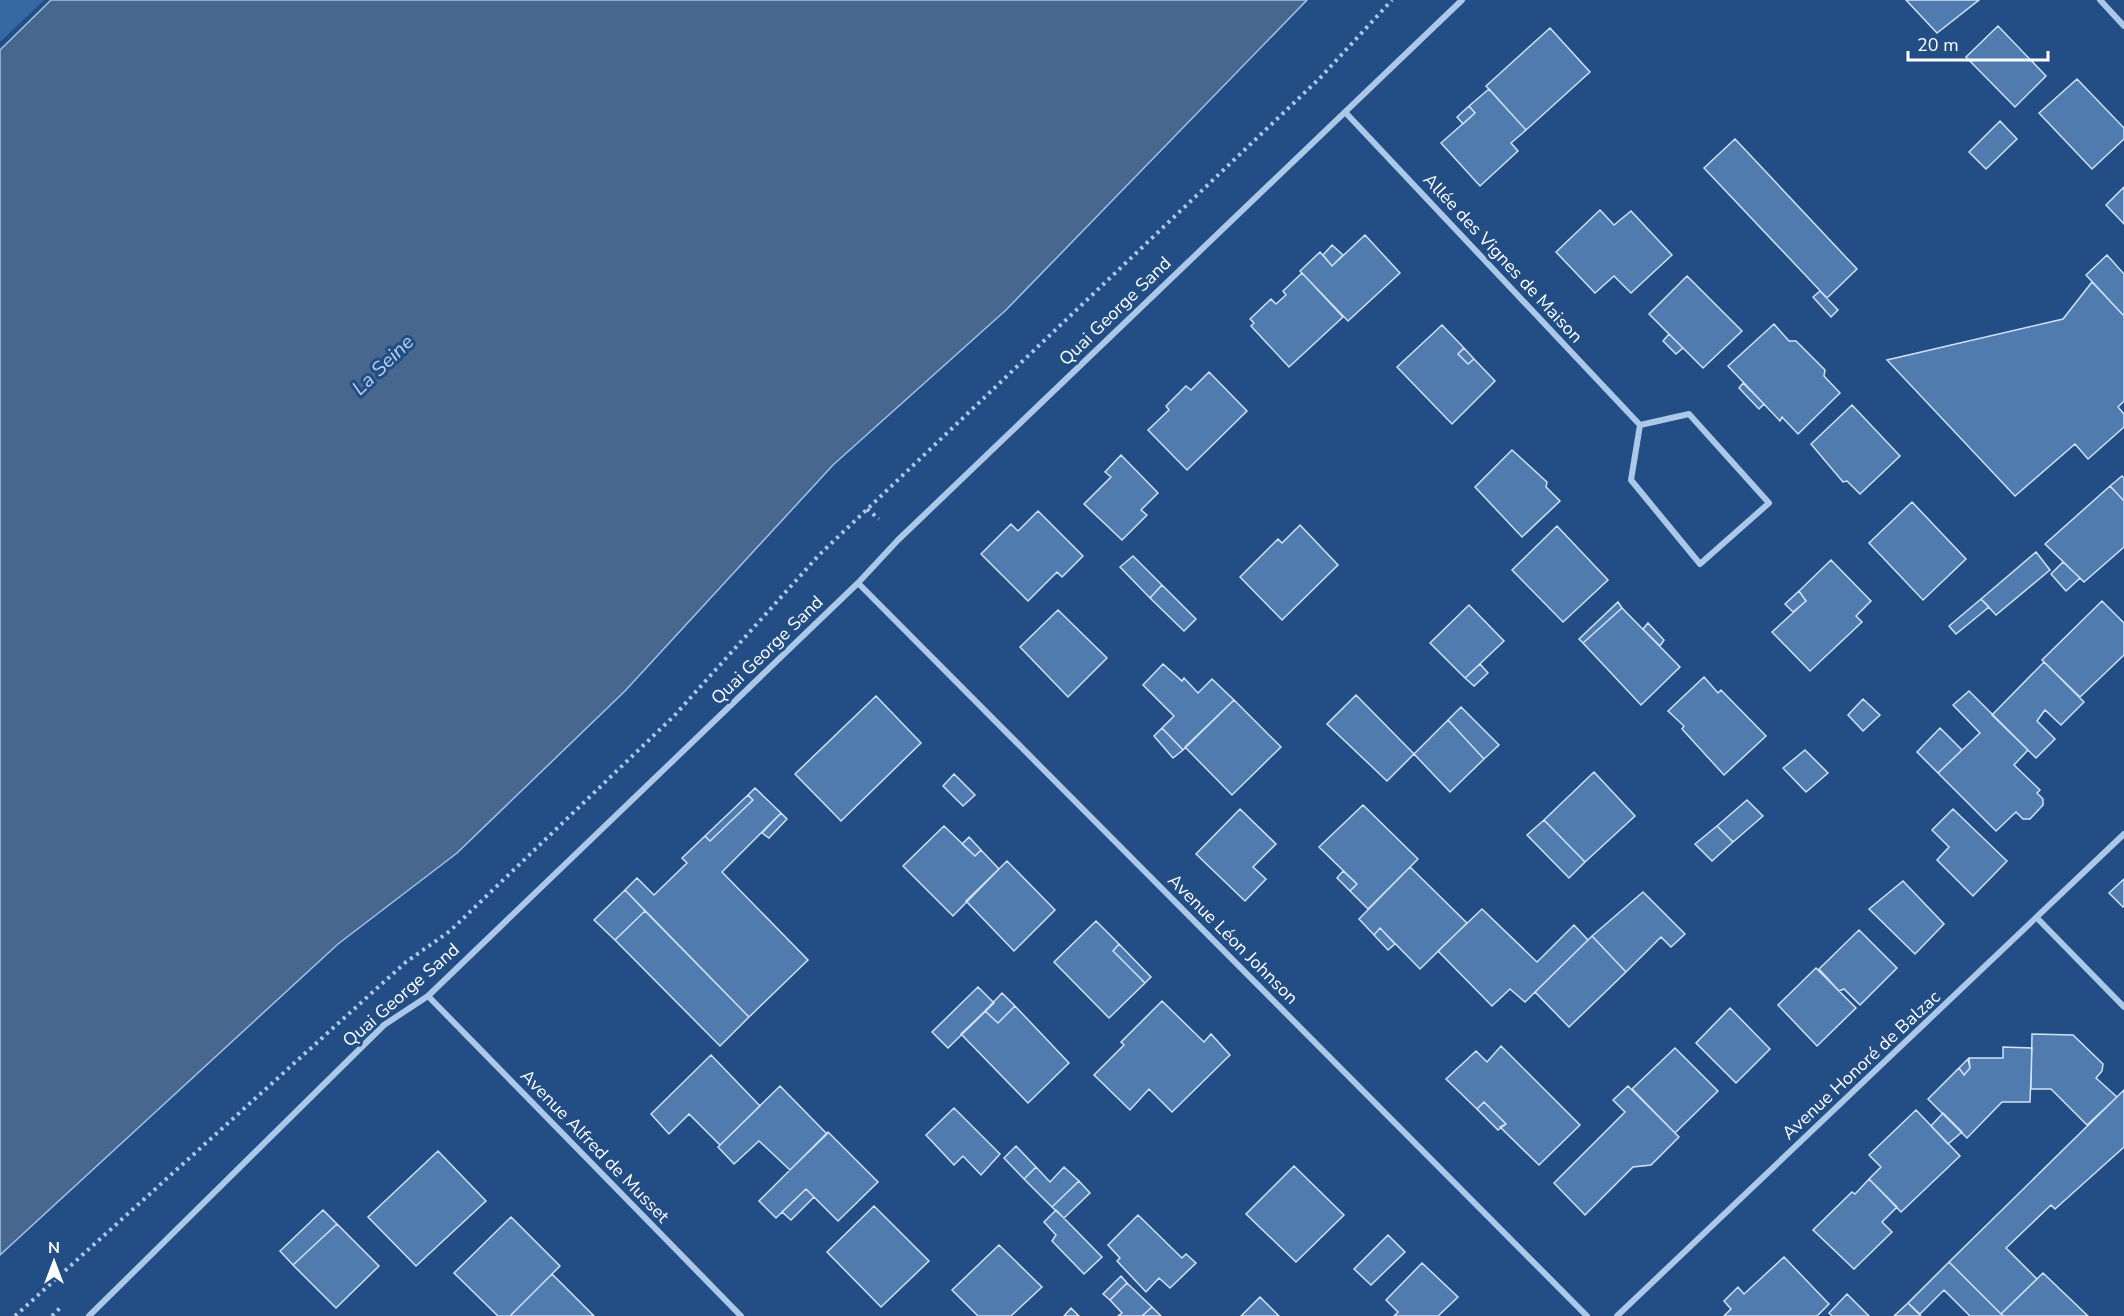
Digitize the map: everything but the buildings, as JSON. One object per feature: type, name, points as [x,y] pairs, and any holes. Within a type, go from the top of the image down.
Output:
[{"type":"street","name":"Quai George Sand","points":[[89,1316],[384,1025],[428,996],[858,583],[898,540],[1462,0]]},
{"type":"street","points":[[2100,0],[2124,26]]},
{"type":"street","name":"Allée des Vignes de Maison","points":[[1345,112],[1640,425]]},
{"type":"street","points":[[1689,414],[1769,503],[1700,564],[1631,480],[1640,425],[1689,414]]},
{"type":"street","name":"Avenue Léon Johnson","points":[[858,583],[1587,1316]]},
{"type":"street","name":"Avenue Honoré de Balzac","points":[[1617,1316],[2038,919],[2124,834]]},
{"type":"street","points":[[2038,919],[2124,1007]]},
{"type":"street","name":"Avenue Alfred de Musset","points":[[428,996],[741,1316]]},
{"type":"path","points":[[15,1316],[406,962],[450,931],[674,716],[819,555],[1319,79],[1392,0]]},
{"type":"path","points":[[867,509],[886,525]]},
{"type":"path","points":[[20,1311],[25,1316]]},
{"type":"shaded area","points":[[0,0],[44,0],[0,42]]},
{"type":"water","name":"La Seine","points":[[51,0],[1307,0],[1006,310],[833,465],[625,691],[457,853],[338,944],[0,1255],[0,50]]}]
